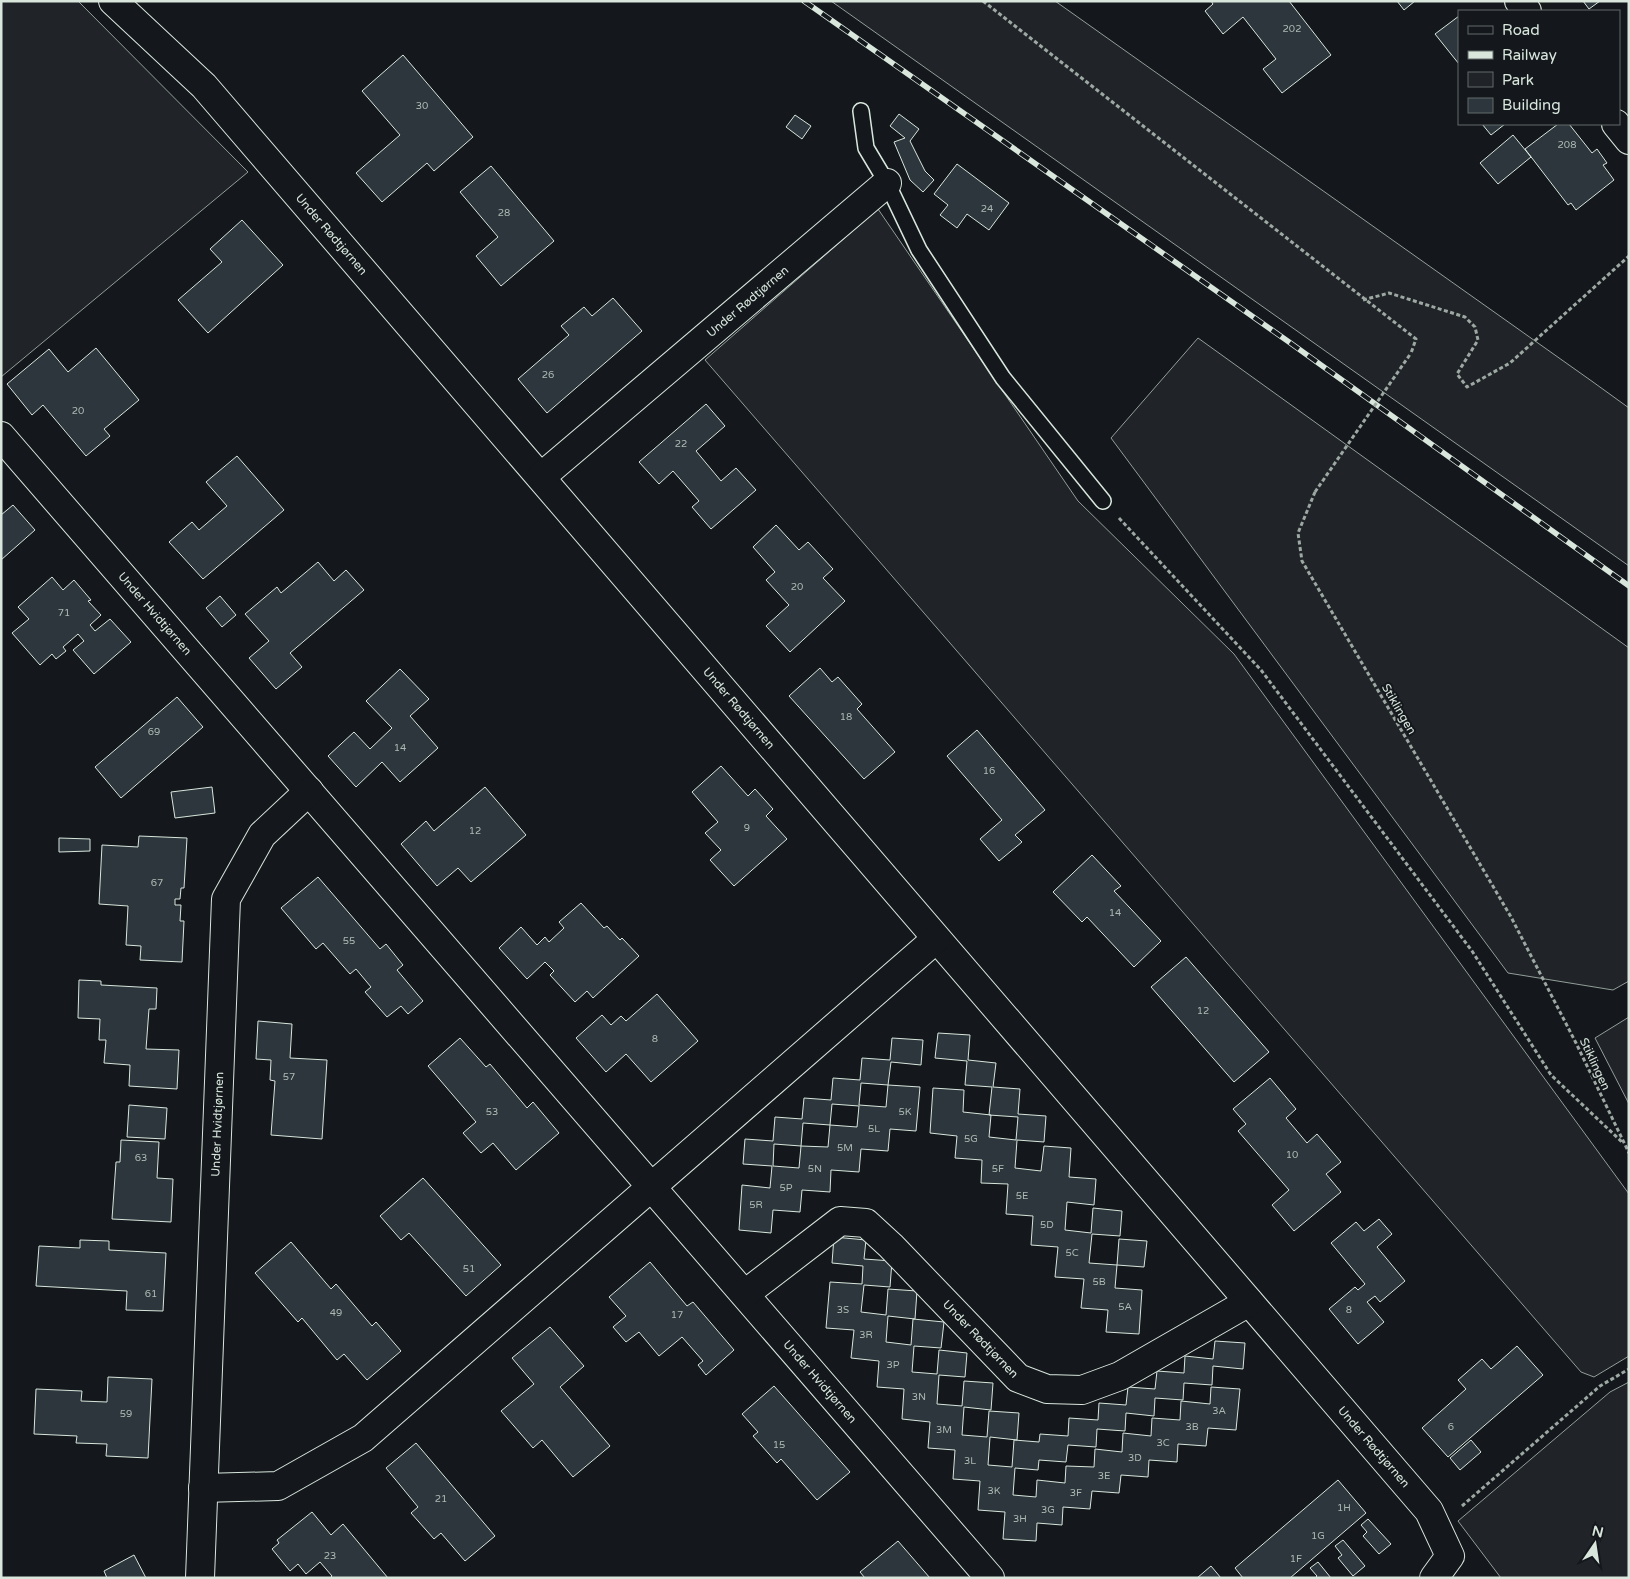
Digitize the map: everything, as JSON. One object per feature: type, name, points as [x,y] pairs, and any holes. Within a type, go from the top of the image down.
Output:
[{"type":"street","name":"Under Rødtjørnen","points":[[113,1],[204,86],[1429,1511],[1450,1556],[1434,1578]]},
{"type":"street","points":[[1617,125],[1629,140]]},
{"type":"street","name":"Under Rødtjørnen","points":[[540,477],[887,183]]},
{"type":"street","name":"Under Hvidtjørnen","points":[[1,436],[990,1578]]},
{"type":"street","name":"Under Hvidtjørnen","points":[[200,1578],[226,898],[262,835],[309,791]]},
{"type":"street","points":[[203,1488],[278,1486],[363,1438],[936,939]]},
{"type":"street","name":"Under Rødtjørnen","points":[[745,1294],[840,1221],[866,1223],[891,1246],[1018,1378],[1047,1390],[1082,1390],[1120,1376],[1249,1302]]},
{"type":"lane","points":[[861,111],[866,148],[887,183],[919,250],[1003,378],[1103,501]]},
{"type":"path","points":[[983,1],[1364,300],[1390,293],[1465,317],[1476,326],[1478,340],[1457,374],[1468,387],[1510,363],[1629,256]]},
{"type":"path","name":"Stiklingen","points":[[1364,300],[1416,339],[1411,353],[1315,492],[1298,532],[1302,561],[1511,917],[1576,1043],[1622,1142],[1629,1153]]},
{"type":"path","points":[[1103,501],[1261,670],[1472,951],[1551,1075],[1622,1142]]},
{"type":"path","points":[[1437,1528],[1600,1386],[1629,1369]]},
{"type":"green space","points":[[1,1],[78,1],[248,172],[1,377]]},
{"type":"green space","points":[[831,1],[1055,1],[1629,408],[1629,566]]},
{"type":"green space","points":[[878,209],[1078,501],[1234,654],[1629,1194],[1629,1356],[1594,1377],[1581,1372],[705,360]]},
{"type":"green space","points":[[1198,338],[1629,648],[1629,981],[1613,990],[1508,973],[1111,438]]},
{"type":"green space","points":[[1629,1017],[1629,1104],[1595,1038]]},
{"type":"green space","points":[[1629,1382],[1629,1578],[1501,1578],[1458,1521],[1610,1392]]},
{"type":"building","points":[[1211,1],[1289,1],[1331,55],[1282,93],[1263,69],[1276,59],[1243,17],[1223,34],[1205,11],[1213,4]]},
{"type":"building","points":[[1397,1],[1415,1],[1404,10]]},
{"type":"building","points":[[1583,1],[1600,1],[1589,9]]},
{"type":"building","points":[[1458,17],[1458,63],[1435,34]]},
{"type":"building","points":[[403,55],[473,137],[434,171],[427,163],[382,202],[356,173],[400,135],[362,91]]},
{"type":"building","points":[[899,114],[919,129],[910,141],[925,171],[934,180],[923,192],[910,180],[894,142],[905,138],[890,126]]},
{"type":"building","points":[[795,115],[811,126],[802,139],[786,127]]},
{"type":"building","points":[[1483,125],[1504,125],[1491,135]]},
{"type":"building","points":[[1557,125],[1570,125],[1592,153],[1597,149],[1607,163],[1603,165],[1614,180],[1576,210],[1571,203],[1568,205],[1525,149]]},
{"type":"building","points":[[1513,135],[1531,157],[1498,184],[1480,163]]},
{"type":"building","points":[[957,164],[1009,203],[989,230],[967,214],[957,228],[940,215],[948,205],[934,194]]},
{"type":"building","points":[[491,166],[554,241],[501,286],[476,256],[498,237],[460,192]]},
{"type":"building","points":[[242,220],[283,265],[208,333],[178,300],[222,262],[210,249]]},
{"type":"building","points":[[613,298],[642,331],[547,413],[518,379],[569,335],[561,326],[584,307],[592,316]]},
{"type":"building","points":[[96,348],[139,400],[104,429],[110,436],[86,456],[43,405],[32,415],[7,384],[49,349],[68,372]]},
{"type":"building","points":[[706,404],[725,426],[696,451],[721,481],[736,468],[756,490],[711,529],[692,507],[699,501],[673,471],[659,484],[639,462]]},
{"type":"building","points":[[237,456],[284,510],[203,579],[169,542],[192,522],[199,530],[227,506],[206,482]]},
{"type":"building","points":[[13,505],[35,530],[1,560],[1,515]]},
{"type":"building","points":[[776,525],[799,550],[808,542],[833,569],[823,578],[845,601],[790,652],[766,626],[789,605],[766,580],[775,572],[753,547]]},
{"type":"building","points":[[318,562],[334,581],[346,570],[364,590],[290,653],[302,667],[276,689],[249,658],[269,641],[245,614],[277,587],[281,593]]},
{"type":"building","points":[[52,577],[63,590],[74,580],[91,600],[88,601],[101,615],[90,625],[95,631],[110,619],[131,642],[94,674],[73,650],[84,641],[78,634],[63,647],[66,651],[56,659],[52,654],[40,665],[12,633],[29,619],[18,607]]},
{"type":"building","points":[[220,596],[236,615],[222,627],[206,608]]},
{"type":"building","points":[[820,668],[832,682],[838,677],[862,704],[857,709],[895,752],[864,779],[789,696]]},
{"type":"building","points":[[400,669],[429,699],[410,716],[438,748],[400,782],[382,762],[356,787],[328,756],[354,732],[370,749],[392,728],[366,701]]},
{"type":"building","points":[[177,697],[203,727],[121,798],[95,767]]},
{"type":"building","points":[[977,730],[1045,810],[1015,835],[1022,842],[999,861],[980,839],[1002,820],[947,756]]},
{"type":"building","points":[[721,766],[748,796],[755,789],[773,809],[766,816],[787,839],[734,886],[710,860],[721,850],[705,833],[718,822],[692,792]]},
{"type":"building","points":[[212,787],[215,813],[175,818],[171,792]]},
{"type":"building","points":[[485,787],[526,835],[471,882],[458,868],[437,886],[401,844],[426,821],[434,831]]},
{"type":"building","points":[[139,836],[187,838],[184,888],[181,888],[180,899],[175,899],[175,905],[181,905],[180,921],[184,921],[182,962],[140,960],[141,946],[126,945],[128,906],[99,904],[102,845],[138,847]]},
{"type":"building","points":[[59,838],[90,839],[90,851],[59,852]]},
{"type":"building","points":[[1092,855],[1121,886],[1114,891],[1161,941],[1134,967],[1087,917],[1082,922],[1053,892]]},
{"type":"building","points":[[318,877],[380,949],[386,944],[403,965],[397,970],[423,1001],[408,1014],[401,1006],[387,1017],[365,992],[371,987],[356,969],[350,974],[323,943],[316,949],[281,908]]},
{"type":"building","points":[[581,903],[604,928],[607,926],[620,940],[622,938],[639,956],[593,998],[587,991],[575,1002],[550,975],[554,971],[545,962],[527,979],[499,948],[521,927],[537,945],[545,937],[549,942],[564,928],[559,922]]},
{"type":"building","points":[[1186,957],[1269,1052],[1234,1082],[1151,987]]},
{"type":"building","points":[[79,980],[101,981],[101,985],[157,988],[156,1009],[149,1009],[146,1049],[179,1050],[177,1089],[129,1086],[130,1065],[104,1063],[106,1040],[99,1040],[100,1019],[78,1018]]},
{"type":"building","points":[[657,994],[698,1041],[651,1082],[626,1054],[606,1072],[576,1038],[602,1015],[611,1025],[621,1016],[626,1021]]},
{"type":"building","points":[[258,1021],[292,1024],[290,1058],[327,1060],[322,1139],[271,1135],[275,1081],[270,1080],[271,1060],[256,1059]]},
{"type":"building","points":[[938,1033],[970,1035],[968,1060],[996,1063],[993,1087],[1020,1089],[1018,1114],[1046,1116],[1044,1142],[1017,1140],[1015,1168],[1041,1171],[1044,1146],[1071,1148],[1069,1177],[1096,1179],[1094,1205],[1067,1202],[1065,1230],[1091,1233],[1093,1208],[1122,1211],[1120,1236],[1092,1234],[1089,1263],[1117,1265],[1115,1288],[1142,1290],[1139,1334],[1106,1332],[1108,1310],[1081,1308],[1084,1279],[1055,1277],[1058,1247],[1031,1245],[1033,1216],[1006,1214],[1008,1184],[981,1183],[982,1160],[955,1158],[957,1136],[930,1133],[933,1088],[964,1090],[963,1112],[989,1115],[992,1087],[965,1085],[967,1061],[935,1058]],"holes":[[[991,1115],[1018,1117],[1016,1140],[989,1137]]]},
{"type":"building","points":[[460,1038],[486,1067],[490,1064],[527,1108],[533,1102],[559,1133],[516,1170],[493,1143],[481,1153],[463,1133],[476,1122],[428,1066]]},
{"type":"building","points":[[892,1038],[923,1040],[921,1065],[891,1062],[888,1085],[920,1087],[916,1131],[890,1129],[888,1151],[861,1149],[859,1172],[831,1170],[830,1192],[802,1190],[800,1212],[773,1210],[771,1233],[739,1230],[742,1185],[770,1188],[772,1166],[743,1164],[745,1139],[773,1141],[775,1117],[802,1119],[804,1098],[831,1100],[833,1078],[860,1080],[862,1058],[890,1060]],"holes":[[[861,1083],[888,1085],[886,1107],[859,1105]],[[832,1104],[859,1106],[857,1127],[830,1125]],[[803,1123],[830,1125],[828,1147],[801,1146]],[[774,1144],[801,1146],[799,1168],[773,1166]]]},
{"type":"building","points":[[1270,1078],[1296,1109],[1286,1118],[1307,1143],[1317,1134],[1341,1162],[1326,1174],[1341,1192],[1294,1231],[1272,1205],[1289,1190],[1238,1131],[1246,1124],[1233,1109]]},
{"type":"building","points":[[129,1105],[167,1108],[165,1139],[127,1137]]},
{"type":"building","points":[[121,1140],[159,1142],[157,1178],[173,1179],[171,1222],[112,1219],[116,1162],[120,1162]]},
{"type":"building","points":[[423,1178],[501,1265],[466,1296],[409,1233],[401,1240],[380,1216]]},
{"type":"building","points":[[1379,1219],[1392,1234],[1377,1247],[1405,1281],[1380,1302],[1375,1296],[1367,1302],[1384,1322],[1358,1344],[1329,1309],[1355,1287],[1358,1290],[1365,1284],[1331,1243],[1356,1222],[1364,1231]]},
{"type":"building","points":[[834,1237],[866,1240],[864,1259],[892,1261],[890,1287],[864,1285],[861,1312],[886,1315],[888,1289],[917,1291],[915,1319],[888,1316],[886,1342],[911,1345],[913,1319],[944,1322],[941,1348],[914,1346],[912,1372],[937,1374],[939,1350],[967,1353],[965,1377],[939,1375],[937,1404],[962,1406],[964,1381],[993,1383],[991,1410],[964,1407],[962,1435],[987,1437],[989,1411],[1019,1413],[1017,1440],[990,1437],[988,1465],[1012,1467],[1014,1440],[1039,1442],[1040,1434],[1068,1436],[1069,1418],[1098,1420],[1099,1403],[1126,1405],[1128,1387],[1155,1389],[1157,1371],[1184,1373],[1185,1356],[1213,1359],[1215,1341],[1245,1343],[1243,1369],[1213,1366],[1212,1385],[1184,1383],[1183,1400],[1155,1398],[1154,1416],[1126,1413],[1125,1431],[1097,1429],[1096,1447],[1068,1445],[1066,1462],[1039,1460],[1038,1470],[1015,1468],[1013,1495],[1036,1497],[1037,1480],[1065,1483],[1066,1466],[1094,1467],[1095,1449],[1122,1452],[1123,1433],[1151,1436],[1152,1418],[1180,1420],[1181,1401],[1210,1404],[1211,1387],[1240,1389],[1236,1430],[1208,1428],[1206,1446],[1178,1444],[1177,1462],[1149,1460],[1148,1477],[1121,1475],[1119,1493],[1092,1491],[1090,1509],[1063,1507],[1062,1525],[1037,1523],[1036,1541],[1003,1539],[1005,1512],[978,1510],[980,1481],[953,1479],[955,1450],[928,1448],[930,1422],[902,1419],[904,1389],[877,1387],[879,1361],[851,1358],[854,1330],[826,1328],[830,1282],[862,1284],[863,1266],[832,1263]]},
{"type":"building","points":[[1119,1239],[1147,1241],[1144,1267],[1117,1265]]},
{"type":"building","points":[[80,1240],[109,1241],[109,1250],[166,1253],[163,1311],[126,1310],[127,1291],[36,1286],[39,1246],[80,1248]]},
{"type":"building","points":[[291,1242],[331,1289],[336,1284],[372,1326],[376,1322],[401,1351],[367,1380],[344,1354],[337,1360],[302,1318],[298,1322],[255,1273]]},
{"type":"building","points":[[650,1262],[687,1306],[693,1302],[734,1350],[706,1375],[698,1365],[703,1361],[682,1337],[659,1356],[639,1332],[626,1342],[613,1327],[626,1316],[609,1297]]},
{"type":"building","points":[[550,1327],[584,1366],[560,1387],[610,1446],[573,1477],[542,1440],[533,1448],[501,1411],[534,1384],[512,1358]]},
{"type":"building","points":[[1517,1346],[1543,1375],[1448,1457],[1422,1428],[1466,1389],[1458,1380],[1482,1359],[1491,1369]]},
{"type":"building","points":[[108,1377],[152,1379],[148,1458],[106,1456],[107,1444],[76,1443],[77,1436],[34,1434],[36,1389],[82,1391],[81,1401],[107,1402]]},
{"type":"building","points":[[774,1386],[850,1472],[817,1500],[781,1459],[777,1463],[753,1436],[758,1432],[742,1414]]},
{"type":"building","points":[[1471,1440],[1481,1452],[1460,1470],[1450,1458]]},
{"type":"building","points":[[416,1443],[495,1536],[465,1561],[441,1533],[434,1539],[411,1513],[418,1507],[386,1468]]},
{"type":"building","points":[[1338,1480],[1366,1513],[1290,1578],[1243,1578],[1235,1568]]},
{"type":"building","points":[[312,1512],[331,1535],[343,1524],[388,1578],[330,1578],[332,1576],[320,1562],[306,1574],[298,1564],[290,1571],[272,1549],[279,1543],[277,1540]]},
{"type":"building","points":[[1368,1519],[1391,1544],[1379,1554],[1363,1536],[1367,1532],[1361,1525]]},
{"type":"building","points":[[1343,1540],[1365,1566],[1353,1576],[1338,1558],[1342,1555],[1335,1546]]},
{"type":"building","points":[[898,1541],[930,1578],[865,1578],[860,1572]]},
{"type":"building","points":[[134,1555],[146,1578],[107,1578],[104,1571]]},
{"type":"building","points":[[1318,1562],[1331,1578],[1315,1578],[1317,1576],[1310,1568]]},
{"type":"building","points":[[1211,1566],[1221,1578],[1197,1578]]},
{"type":"railway","points":[[804,1],[1289,342],[1629,586]]}]
